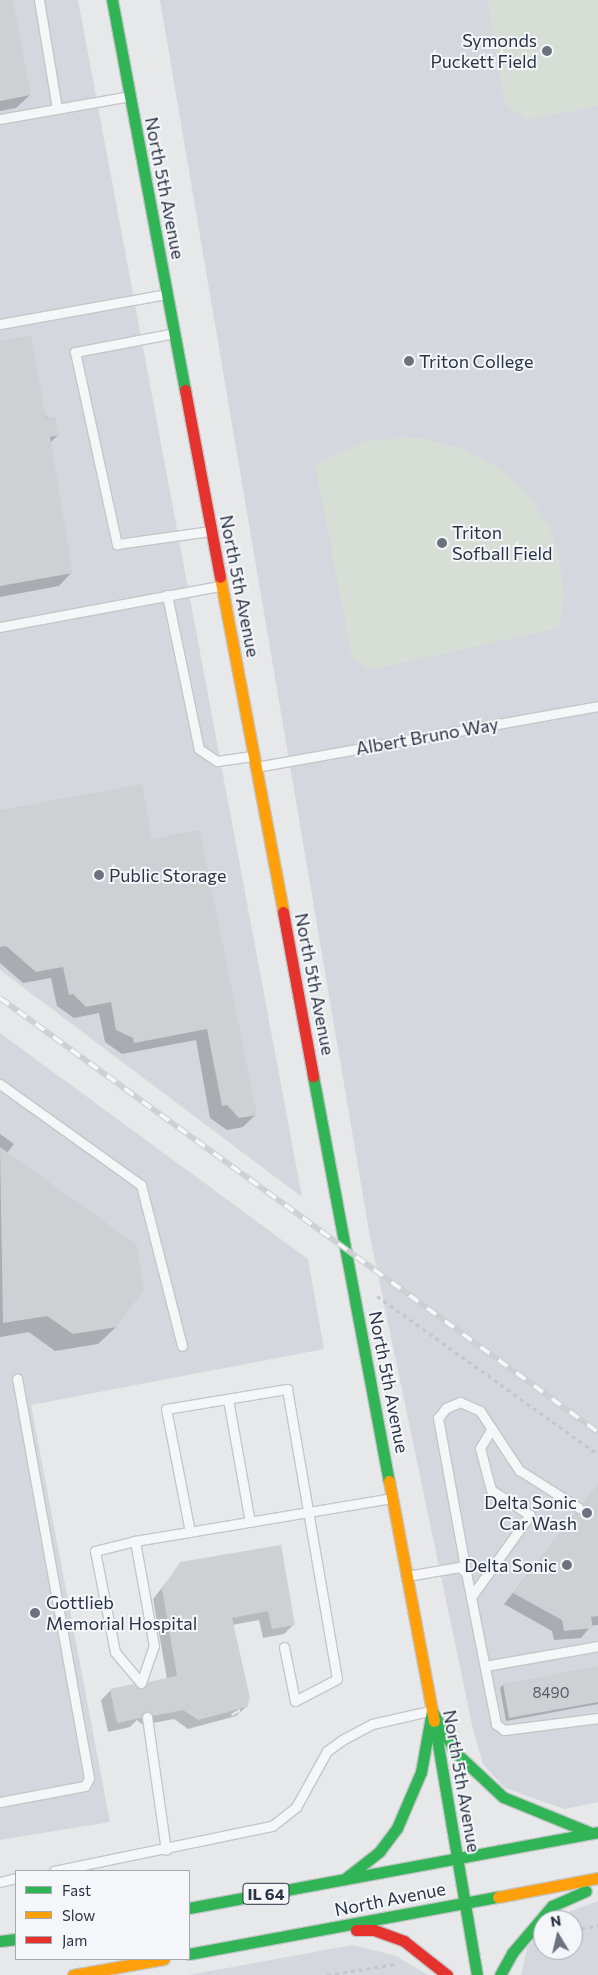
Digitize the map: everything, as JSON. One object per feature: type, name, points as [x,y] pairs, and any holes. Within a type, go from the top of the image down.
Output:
[{"type":"street","name":"North 5th Avenue","points":[[112,0],[352,1278],[432,1711],[477,1975]]},
{"type":"street","points":[[432,1711],[456,1753],[503,1797],[526,1810],[595,1833]]},
{"type":"street","points":[[343,1880],[379,1852],[397,1828],[421,1772],[432,1711]]},
{"type":"street","name":"North Avenue","points":[[190,1908],[595,1833]]},
{"type":"street","name":"North Avenue","points":[[190,1954],[598,1878]]},
{"type":"street","points":[[500,1975],[512,1952],[552,1906],[598,1887]]},
{"type":"street","points":[[326,1929],[374,1930],[396,1939],[447,1975]]},
{"type":"street","points":[[0,1942],[15,1939]]},
{"type":"street","points":[[73,1975],[158,1960]]},
{"type":"lane","points":[[39,0],[57,109]]},
{"type":"lane","points":[[0,119],[130,96]]},
{"type":"lane","points":[[0,324],[168,294]]},
{"type":"lane","points":[[175,333],[75,352],[117,544],[212,530]]},
{"type":"lane","points":[[0,627],[222,586]]},
{"type":"lane","name":"Albert Bruno Way","points":[[167,596],[199,749],[217,761],[255,761],[598,706]]},
{"type":"lane","points":[[0,1084],[141,1185],[182,1346]]},
{"type":"lane","points":[[0,1802],[85,1786],[89,1778],[17,1378]]},
{"type":"lane","points":[[190,1532],[166,1409],[287,1389],[310,1512],[337,1679],[295,1701],[284,1647]]},
{"type":"lane","points":[[228,1399],[250,1522]]},
{"type":"lane","points":[[579,1508],[518,1470],[480,1411],[460,1402],[438,1418],[496,1724],[504,1730],[598,1718]]},
{"type":"lane","points":[[471,1597],[530,1515],[528,1510],[491,1490],[480,1448],[492,1428]]},
{"type":"lane","points":[[135,1541],[154,1646],[141,1683],[115,1652],[95,1551],[135,1541],[392,1498]]},
{"type":"lane","points":[[407,1576],[459,1567],[466,1572]]},
{"type":"lane","points":[[485,1666],[598,1646]]},
{"type":"lane","points":[[59,1870],[166,1850],[272,1826],[296,1807],[328,1752],[342,1740],[372,1724],[432,1711]]},
{"type":"lane","points":[[147,1717],[166,1850]]},
{"type":"lane","points":[[595,1833],[598,1818]]},
{"type":"lane","points":[[0,1882],[15,1878]]},
{"type":"path","points":[[352,1278],[598,1454]]},
{"type":"path","points":[[583,1928],[598,1925]]},
{"type":"path","points":[[328,1975],[403,1962]]},
{"type":"shaded area","points":[[0,0],[78,0],[302,1197],[0,970]]},
{"type":"shaded area","points":[[160,0],[598,0],[598,1802],[564,1809],[505,1788],[483,1764],[473,1729],[370,1237]]},
{"type":"shaded area","name":"Symonds Puckett Field","points":[[487,0],[598,0],[598,106],[526,120],[505,103]]},
{"type":"shaded area","name":"Triton Sofball Field","points":[[416,437],[459,448],[499,468],[526,492],[550,528],[559,558],[564,595],[559,628],[370,670],[352,657],[315,464],[367,441]]},
{"type":"shaded area","name":"Gottlieb Memorial Hospital","points":[[0,1033],[308,1259],[324,1349],[31,1405],[110,1822],[0,1840]]},
{"type":"shaded area","points":[[598,1901],[598,1975],[521,1975],[527,1948],[533,1941],[533,1960],[583,1960],[583,1910],[574,1910]]},
{"type":"shaded area","points":[[353,1945],[396,1956],[428,1975],[189,1975]]},
{"type":"building","points":[[0,0],[13,0],[31,95],[0,101]]},
{"type":"building","points":[[31,335],[46,418],[55,417],[59,435],[50,437],[73,573],[0,586],[0,341]]},
{"type":"building","points":[[142,784],[152,839],[200,830],[257,1115],[239,1118],[227,1105],[222,1106],[207,1029],[134,1043],[133,1038],[116,1030],[111,1002],[86,1007],[73,994],[69,995],[63,967],[36,972],[6,946],[0,947],[0,810]]},
{"type":"building","points":[[0,1147],[137,1245],[144,1289],[117,1327],[73,1334],[47,1316],[3,1323]]},
{"type":"building","name":"Delta Sonic","points":[[598,1484],[598,1616],[591,1617],[593,1628],[564,1631],[562,1620],[513,1593],[575,1513],[584,1512],[583,1503]]},
{"type":"building","points":[[281,1545],[295,1625],[272,1629],[268,1611],[232,1618],[250,1698],[247,1707],[198,1720],[183,1710],[153,1716],[147,1711],[141,1718],[117,1723],[110,1689],[134,1684],[143,1689],[148,1682],[177,1676],[162,1589],[180,1562]]},
{"type":"building","points":[[598,1666],[598,1702],[509,1718],[503,1684]]},
{"type":"railway","points":[[0,998],[598,1432]]},
{"type":"traffic: fast","points":[[112,0],[185,390]]},
{"type":"traffic: fast","points":[[313,1076],[389,1481]]},
{"type":"traffic: fast","points":[[432,1711],[456,1753],[503,1797],[591,1833]]},
{"type":"traffic: fast","points":[[347,1877],[379,1852],[397,1828],[421,1772],[432,1711]]},
{"type":"traffic: fast","points":[[434,1721],[477,1975]]},
{"type":"traffic: fast","points":[[190,1908],[598,1832]]},
{"type":"traffic: fast","points":[[500,1975],[512,1953],[552,1906],[586,1891]]},
{"type":"traffic: fast","points":[[190,1954],[498,1897]]},
{"type":"traffic: fast","points":[[0,1941],[15,1939]]},
{"type":"traffic: slow","points":[[220,577],[283,912]]},
{"type":"traffic: slow","points":[[389,1481],[434,1721]]},
{"type":"traffic: slow","points":[[498,1897],[598,1878]]},
{"type":"traffic: slow","points":[[73,1975],[158,1960]]},
{"type":"traffic: jam","points":[[185,390],[220,577]]},
{"type":"traffic: jam","points":[[283,912],[313,1076]]},
{"type":"traffic: jam","points":[[356,1930],[374,1930],[404,1941],[447,1975]]},
{"type":"place","name":"Symonds Puckett Field","points":[[547,51]]},
{"type":"place","name":"Triton College","points":[[409,361]]},
{"type":"place","name":"Triton Sofball Field","points":[[442,543]]},
{"type":"place","name":"Public Storage","points":[[99,875]]},
{"type":"place","name":"Delta Sonic Car Wash","points":[[587,1513]]},
{"type":"place","name":"Delta Sonic","points":[[567,1565]]},
{"type":"place","name":"Gottlieb Memorial Hospital","points":[[35,1613]]}]
